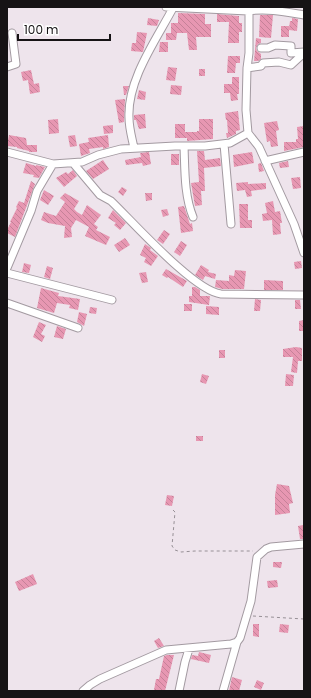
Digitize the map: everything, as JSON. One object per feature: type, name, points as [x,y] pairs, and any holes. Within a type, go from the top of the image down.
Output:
[{"type":"street","points":[[166,7],[256,9],[304,15]]},
{"type":"street","points":[[134,148],[129,117],[130,101],[138,72],[173,8]]},
{"type":"street","points":[[248,9],[249,53],[247,68],[246,110],[248,133],[259,147],[294,224],[304,253]]},
{"type":"street","points":[[7,67],[16,64],[12,33]]},
{"type":"street","points":[[262,48],[284,45],[291,46],[291,53],[304,52]]},
{"type":"street","points":[[247,68],[261,66],[263,63],[279,62],[291,65],[304,52]]},
{"type":"street","points":[[7,152],[53,164],[73,163],[82,162],[98,155],[120,149],[205,146],[230,143],[248,133]]},
{"type":"street","points":[[224,144],[231,224]]},
{"type":"street","points":[[184,146],[185,180],[190,210],[193,217]]},
{"type":"street","points":[[265,161],[304,152]]},
{"type":"street","points":[[73,163],[100,194],[111,201],[184,274],[215,294],[304,295]]},
{"type":"street","points":[[7,268],[31,211],[37,191],[53,164]]},
{"type":"street","points":[[7,273],[112,300]]},
{"type":"street","points":[[7,303],[78,328]]},
{"type":"street","points":[[223,691],[251,601],[257,557],[263,551],[271,547],[304,544]]},
{"type":"street","points":[[83,691],[100,679],[161,651],[189,649],[237,642]]},
{"type":"street","points":[[179,691],[189,649]]},
{"type":"path","points":[[173,510],[175,512],[172,546],[175,550],[181,552],[263,551]]},
{"type":"path","points":[[246,616],[304,619]]},
{"type":"building","points":[[178,13],[205,14],[205,24],[211,24],[211,37],[196,37],[197,50],[189,50],[187,33],[177,33],[176,40],[166,40],[166,33],[171,33],[171,23],[178,23]]},
{"type":"building","points":[[217,14],[239,16],[239,23],[242,23],[242,32],[239,32],[239,43],[228,43],[229,22],[217,22]]},
{"type":"building","points":[[260,15],[273,15],[271,38],[259,37]]},
{"type":"building","points":[[148,18],[159,20],[157,26],[147,25]]},
{"type":"building","points":[[292,18],[298,19],[297,31],[289,30],[289,37],[281,37],[281,26],[289,26],[289,28]]},
{"type":"building","points":[[137,32],[147,33],[143,52],[131,51],[132,43],[136,43]]},
{"type":"building","points":[[256,38],[261,39],[261,43],[258,44],[256,48],[261,54],[261,59],[254,61]]},
{"type":"building","points":[[160,42],[168,42],[168,52],[159,52]]},
{"type":"building","points":[[228,56],[240,56],[240,63],[236,63],[235,73],[227,73]]},
{"type":"building","points":[[168,67],[177,68],[175,81],[166,80]]},
{"type":"building","points":[[199,69],[205,69],[205,76],[199,76]]},
{"type":"building","points":[[31,70],[34,84],[39,83],[40,92],[30,94],[28,80],[23,81],[21,72]]},
{"type":"building","points":[[232,77],[239,77],[239,94],[237,94],[238,100],[231,101],[230,93],[224,93],[224,84],[232,84]]},
{"type":"building","points":[[171,85],[182,86],[181,95],[170,94]]},
{"type":"building","points":[[123,86],[129,86],[126,95],[124,95]]},
{"type":"building","points":[[139,90],[146,92],[145,100],[137,99]]},
{"type":"building","points":[[125,99],[124,122],[119,123],[115,100]]},
{"type":"building","points":[[238,111],[240,130],[236,131],[236,134],[227,138],[227,120],[225,113]]},
{"type":"building","points":[[145,114],[146,128],[139,129],[136,120],[134,120],[134,115]]},
{"type":"building","points":[[58,119],[59,133],[49,134],[48,120]]},
{"type":"building","points":[[199,119],[213,119],[213,139],[187,141],[187,138],[175,138],[175,124],[185,124],[185,132],[197,132],[199,131]]},
{"type":"building","points":[[277,121],[279,130],[276,131],[278,146],[271,147],[270,141],[267,142],[264,123]]},
{"type":"building","points":[[113,125],[113,133],[104,134],[103,126]]},
{"type":"building","points":[[304,126],[304,147],[284,151],[284,142],[296,142],[296,139],[298,139],[297,127]]},
{"type":"building","points":[[9,135],[26,138],[27,145],[37,145],[37,152],[29,152],[17,147],[7,146]]},
{"type":"building","points":[[75,135],[77,146],[70,147],[68,136]]},
{"type":"building","points":[[108,135],[109,147],[103,149],[103,147],[89,149],[90,153],[81,156],[79,144],[89,142],[88,138]]},
{"type":"building","points":[[197,151],[204,151],[205,160],[220,158],[221,166],[204,168],[205,191],[201,191],[202,205],[195,206],[191,183],[199,182]]},
{"type":"building","points":[[149,152],[151,164],[143,166],[142,163],[126,165],[125,160],[141,157],[140,153]]},
{"type":"building","points":[[252,152],[254,163],[234,167],[233,155]]},
{"type":"building","points":[[171,154],[179,154],[179,165],[171,165]]},
{"type":"building","points":[[103,160],[109,169],[93,179],[86,171]]},
{"type":"building","points":[[288,161],[289,167],[280,168],[279,163]]},
{"type":"building","points":[[26,163],[45,167],[39,178],[33,177],[34,175],[23,173]]},
{"type":"building","points":[[261,163],[264,171],[259,172],[258,164]]},
{"type":"building","points":[[73,170],[77,176],[64,187],[56,178],[66,172],[68,174]]},
{"type":"building","points":[[300,177],[301,188],[293,189],[291,178]]},
{"type":"building","points":[[31,181],[35,184],[15,237],[7,233],[7,230],[19,201],[24,203]]},
{"type":"building","points":[[248,182],[248,184],[266,183],[266,189],[251,191],[252,196],[247,197],[245,190],[237,191],[236,183]]},
{"type":"building","points":[[122,187],[127,190],[123,196],[118,192]]},
{"type":"building","points":[[44,190],[54,196],[48,205],[40,200]]},
{"type":"building","points":[[65,193],[79,201],[74,209],[77,212],[82,215],[87,205],[101,215],[94,224],[98,227],[96,230],[110,237],[106,245],[85,236],[89,227],[76,220],[71,228],[72,237],[64,238],[65,226],[48,223],[41,220],[44,212],[56,216],[65,202],[60,198]]},
{"type":"building","points":[[145,193],[152,193],[152,200],[146,201]]},
{"type":"building","points":[[273,201],[275,212],[280,211],[282,223],[280,223],[281,234],[273,235],[272,220],[263,221],[262,214],[267,213],[265,203]]},
{"type":"building","points":[[239,204],[248,204],[248,220],[252,220],[252,228],[240,228]]},
{"type":"building","points":[[184,206],[190,224],[192,223],[193,231],[181,233],[178,207]]},
{"type":"building","points":[[167,209],[169,215],[163,217],[161,210]]},
{"type":"building","points":[[113,210],[126,223],[120,230],[114,225],[116,223],[108,218]]},
{"type":"building","points":[[164,230],[170,234],[163,244],[157,240]]},
{"type":"building","points":[[125,238],[130,245],[119,252],[114,245]]},
{"type":"building","points":[[181,241],[187,245],[180,256],[174,252]]},
{"type":"building","points":[[145,244],[158,256],[151,266],[144,262],[146,258],[140,255]]},
{"type":"building","points":[[301,261],[302,268],[295,269],[294,262]]},
{"type":"building","points":[[24,263],[31,265],[29,273],[22,272]]},
{"type":"building","points":[[201,265],[209,270],[208,272],[216,274],[215,279],[205,276],[203,280],[195,275]]},
{"type":"building","points":[[47,266],[53,268],[50,279],[44,277]]},
{"type":"building","points":[[166,269],[187,281],[183,287],[168,277],[167,278],[162,275]]},
{"type":"building","points":[[235,270],[246,271],[244,289],[222,289],[215,287],[216,280],[229,281],[229,275],[234,276]]},
{"type":"building","points":[[146,272],[148,282],[142,283],[139,273]]},
{"type":"building","points":[[264,280],[283,281],[283,290],[264,290]]},
{"type":"building","points":[[192,287],[200,290],[200,296],[210,296],[209,305],[189,302],[189,296],[192,296]]},
{"type":"building","points":[[41,288],[59,293],[58,296],[80,299],[78,310],[69,308],[70,305],[57,303],[54,313],[37,308]]},
{"type":"building","points":[[255,299],[261,300],[260,311],[254,311]]},
{"type":"building","points":[[295,300],[300,300],[301,309],[295,309]]},
{"type":"building","points":[[184,304],[192,304],[192,311],[184,311]]},
{"type":"building","points":[[206,306],[219,307],[219,315],[206,314]]},
{"type":"building","points":[[90,307],[97,308],[96,314],[89,313]]},
{"type":"building","points":[[79,312],[87,314],[84,326],[77,322]]},
{"type":"building","points":[[304,320],[304,331],[299,331],[299,321]]},
{"type":"building","points":[[39,322],[46,325],[41,334],[45,336],[42,342],[33,337]]},
{"type":"building","points":[[57,326],[66,329],[63,339],[54,337]]},
{"type":"building","points":[[296,347],[302,348],[302,361],[298,361],[297,373],[291,372],[293,357],[283,357],[283,349]]},
{"type":"building","points":[[219,350],[225,350],[225,358],[219,358]]},
{"type":"building","points":[[202,374],[209,376],[206,384],[200,382]]},
{"type":"building","points":[[286,374],[294,375],[293,386],[285,386]]},
{"type":"building","points":[[196,436],[203,436],[203,441],[196,441]]},
{"type":"building","points":[[277,484],[289,486],[293,503],[289,504],[290,513],[275,515],[275,495]]},
{"type":"building","points":[[167,495],[174,496],[172,506],[165,505]]},
{"type":"building","points":[[303,525],[304,539],[300,539],[298,526]]},
{"type":"building","points":[[273,562],[282,562],[281,568],[273,567]]},
{"type":"building","points":[[33,574],[37,584],[19,591],[15,582]]},
{"type":"building","points":[[277,580],[278,587],[268,588],[267,581]]},
{"type":"building","points":[[253,624],[259,624],[259,637],[253,636]]},
{"type":"building","points":[[280,624],[289,625],[288,633],[279,632]]},
{"type":"building","points":[[159,638],[164,646],[158,648],[154,641]]},
{"type":"building","points":[[199,652],[211,655],[209,663],[191,659],[192,655],[198,656]]},
{"type":"building","points":[[174,655],[165,691],[154,690],[156,679],[159,679],[164,656]]},
{"type":"building","points":[[232,677],[242,680],[239,691],[229,691]]},
{"type":"building","points":[[257,680],[264,683],[261,690],[254,687]]}]
